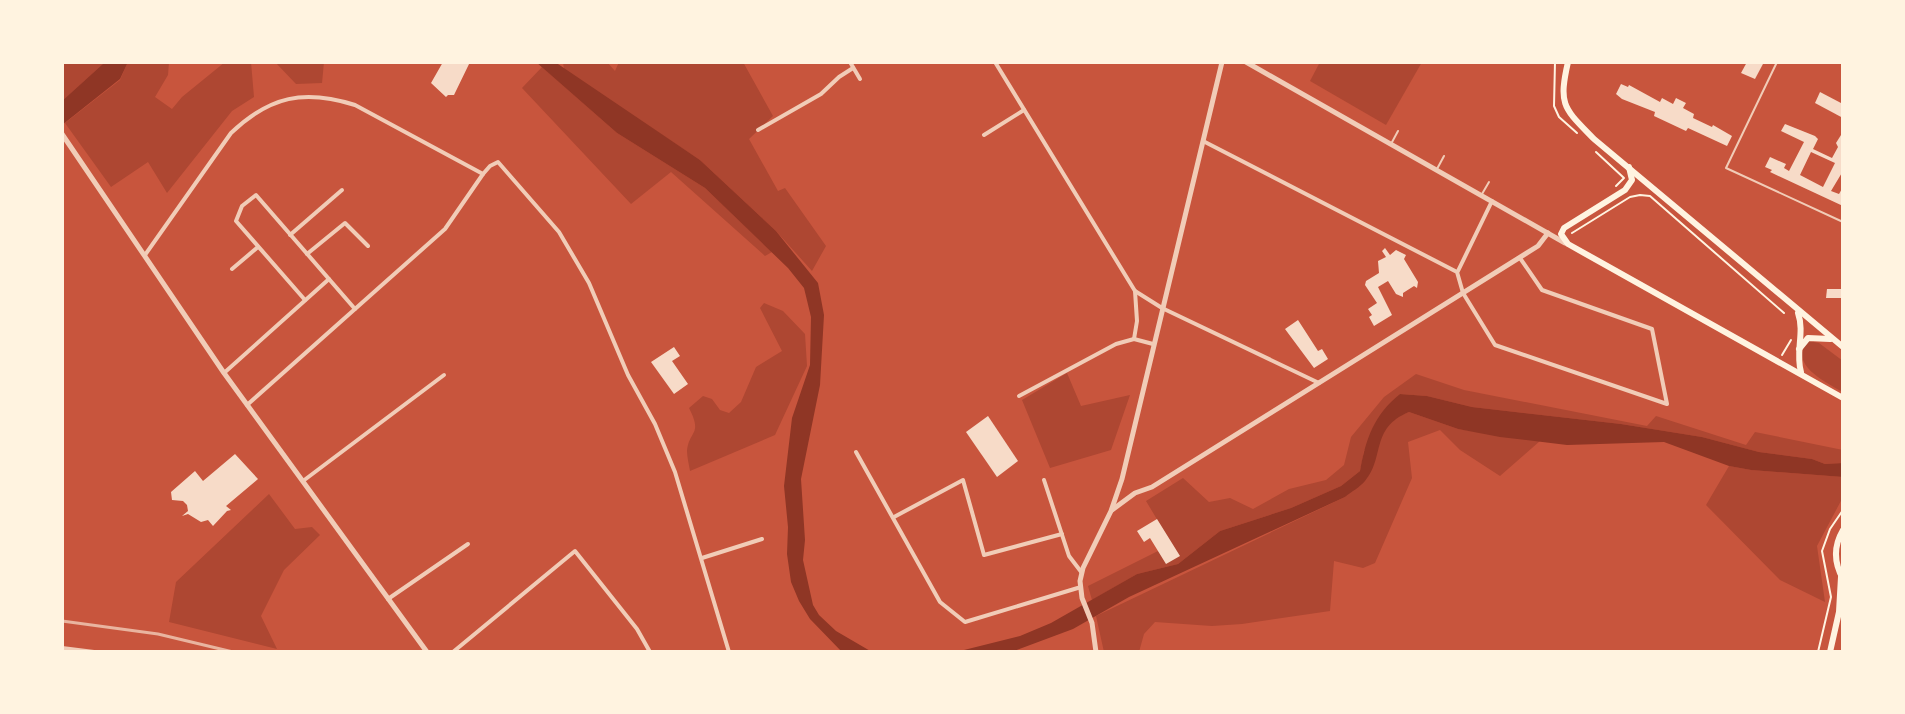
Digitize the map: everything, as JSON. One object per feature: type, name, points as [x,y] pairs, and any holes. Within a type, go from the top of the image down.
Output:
[{"type":"main road","points":[[1568,62],[1562,89],[1568,112],[1594,139],[1843,347]]},
{"type":"main road","points":[[1625,190],[1632,180],[1629,167]]},
{"type":"main road","points":[[1652,187],[1637,186],[1625,190],[1564,228],[1561,234],[1568,244],[1843,398]]},
{"type":"main road","points":[[1796,310],[1801,326],[1797,352],[1802,373]]},
{"type":"main road","points":[[1797,352],[1808,338],[1833,339]]},
{"type":"main road","points":[[1830,652],[1842,578],[1836,563],[1835,548],[1843,530]]},
{"type":"street","points":[[850,62],[860,79]]},
{"type":"street","points":[[995,62],[1135,291],[1162,308],[1319,383]]},
{"type":"street","points":[[1096,652],[1092,623],[1082,598],[1082,573],[1111,511],[1122,479],[1222,62]]},
{"type":"street","points":[[1246,62],[1568,244]]},
{"type":"street","points":[[758,130],[821,94],[853,68]]},
{"type":"street","points":[[145,255],[231,133],[266,107],[296,96],[332,98],[355,105],[483,174]]},
{"type":"street","points":[[984,135],[1024,110]]},
{"type":"street","points":[[62,134],[224,373],[427,652]]},
{"type":"street","points":[[1203,141],[1457,272]]},
{"type":"street","points":[[247,405],[445,229],[483,174],[498,162],[559,232],[589,283],[628,375],[655,424],[675,472],[729,652]]},
{"type":"street","points":[[290,235],[342,190]]},
{"type":"street","points":[[305,300],[236,221],[242,206],[256,195],[355,309]]},
{"type":"street","points":[[1492,201],[1457,272],[1463,293],[1495,345],[1667,404],[1652,329],[1542,290],[1520,258]]},
{"type":"street","points":[[307,254],[345,223],[368,246]]},
{"type":"street","points":[[1546,232],[1564,228]]},
{"type":"street","points":[[1111,511],[1135,493],[1152,487],[1520,258],[1538,246],[1546,232]]},
{"type":"street","points":[[232,269],[258,247]]},
{"type":"street","points":[[224,373],[329,279]]},
{"type":"street","points":[[1134,339],[1137,321],[1135,291]]},
{"type":"street","points":[[1019,396],[1116,344],[1134,339],[1153,344]]},
{"type":"street","points":[[303,481],[444,375]]},
{"type":"street","points":[[856,452],[940,602],[965,622],[1081,587]]},
{"type":"street","points":[[894,517],[963,480],[984,555],[1062,534]]},
{"type":"street","points":[[1044,480],[1069,556],[1082,573]]},
{"type":"street","points":[[702,558],[762,539]]},
{"type":"street","points":[[388,599],[468,544]]},
{"type":"street","points":[[453,652],[575,551],[637,629],[650,652]]},
{"type":"street","points":[[62,648],[94,652]]},
{"type":"lane","points":[[1777,62],[1726,168],[1843,222]]},
{"type":"lane","points":[[1391,144],[1398,131]]},
{"type":"lane","points":[[1437,170],[1444,156]]},
{"type":"lane","points":[[1482,195],[1489,182]]},
{"type":"path","points":[[1569,235],[1630,197],[1650,196],[1784,313]]},
{"type":"path","points":[[1818,652],[1831,597]]},
{"type":"shaded area","points":[[62,62],[105,62],[62,101]]},
{"type":"shaded area","points":[[105,62],[128,62],[120,79],[62,125],[62,101]]},
{"type":"shaded area","points":[[128,62],[169,62],[168,75],[155,97],[172,109],[225,62],[251,62],[254,97],[232,111],[167,193],[148,162],[111,187],[65,123],[120,80]]},
{"type":"shaded area","points":[[275,62],[324,62],[322,83],[296,84]]},
{"type":"shaded area","points":[[536,62],[555,62],[700,160],[776,231],[818,283],[824,315],[820,385],[801,479],[805,540],[803,560],[813,605],[819,615],[836,631],[872,652],[842,652],[810,619],[791,582],[784,486],[792,418],[810,365],[811,317],[804,288],[788,268],[705,188],[617,133]]},
{"type":"shaded area","points":[[563,62],[607,62],[615,71],[619,62],[743,62],[773,116],[749,139],[778,191],[785,188],[826,246],[812,271],[776,231],[700,160],[564,70]]},
{"type":"shaded area","points":[[1320,62],[1422,62],[1386,125],[1310,81]]},
{"type":"shaded area","points":[[542,67],[617,133],[705,188],[772,252],[765,256],[671,172],[631,204],[522,88]]},
{"type":"shaded area","points":[[764,303],[783,311],[805,334],[807,366],[775,435],[690,471],[687,451],[695,423],[689,408],[703,396],[712,399],[720,410],[729,413],[741,402],[756,367],[782,351],[760,308]]},
{"type":"shaded area","points":[[1809,341],[1819,343],[1843,361],[1843,392],[1819,378],[1805,364],[1803,349]]},
{"type":"shaded area","points":[[1067,373],[1081,406],[1130,395],[1111,450],[1050,468],[1022,400]]},
{"type":"shaded area","points":[[1416,374],[1464,390],[1647,426],[1656,416],[1746,445],[1755,432],[1843,450],[1843,463],[1825,464],[1812,459],[1759,452],[1702,437],[1621,424],[1472,407],[1427,396],[1400,394],[1364,451],[1360,471],[1341,486],[1291,508],[1220,531],[1178,564],[1137,574],[1092,600],[1088,586],[1158,551],[1179,556],[1146,501],[1183,478],[1209,502],[1230,498],[1253,509],[1289,489],[1326,480],[1344,465],[1351,437],[1384,397]]},
{"type":"shaded area","points":[[1400,394],[1427,396],[1472,407],[1621,424],[1702,437],[1759,452],[1812,459],[1825,464],[1843,463],[1843,477],[1729,466],[1664,442],[1567,445],[1500,437],[1458,429],[1409,412],[1388,426],[1371,472],[1345,497],[1129,597],[1073,629],[1011,652],[956,652],[1020,636],[1051,623],[1137,574],[1178,564],[1220,531],[1291,508],[1341,486],[1360,471],[1372,428]]},
{"type":"shaded area","points":[[1409,412],[1458,429],[1540,441],[1500,476],[1460,450],[1440,430],[1408,442],[1412,478],[1375,563],[1363,568],[1334,561],[1330,611],[1212,626],[1155,622],[1144,634],[1139,652],[1104,652],[1096,616],[1345,497],[1388,425]]},
{"type":"shaded area","points":[[1729,466],[1843,477],[1843,497],[1817,546],[1825,602],[1780,580],[1706,505]]},
{"type":"shaded area","points":[[269,494],[295,529],[312,527],[320,535],[284,570],[261,616],[277,649],[169,622],[176,582]]},
{"type":"building","points":[[443,62],[470,62],[454,95],[446,97],[431,83]]},
{"type":"building","points":[[1747,62],[1764,62],[1755,79],[1741,73]]},
{"type":"building","points":[[1621,84],[1629,85],[1660,102],[1662,98],[1673,104],[1676,98],[1686,103],[1683,108],[1694,114],[1693,118],[1732,136],[1727,146],[1688,128],[1686,131],[1654,116],[1655,112],[1622,99],[1616,94]]},
{"type":"building","points":[[1820,92],[1841,103],[1843,118],[1815,103]]},
{"type":"building","points":[[1785,124],[1815,136],[1818,139],[1813,149],[1832,158],[1838,147],[1836,143],[1843,136],[1843,171],[1831,191],[1839,194],[1843,187],[1843,206],[1765,167],[1770,157],[1786,164],[1784,168],[1789,171],[1804,142],[1781,131]],"holes":[[[1811,152],[1835,163],[1823,187],[1800,175]]]},
{"type":"building","points":[[1385,248],[1390,255],[1396,250],[1406,255],[1404,259],[1418,282],[1417,288],[1414,286],[1403,293],[1403,297],[1396,294],[1388,281],[1378,287],[1392,315],[1374,326],[1368,309],[1377,303],[1365,285],[1379,273],[1378,261],[1386,257],[1382,251]]},
{"type":"building","points":[[1827,289],[1843,289],[1843,298],[1826,298]]},
{"type":"building","points":[[1298,320],[1318,351],[1322,349],[1328,359],[1314,368],[1285,329]]},
{"type":"building","points":[[674,347],[680,356],[672,361],[688,384],[674,394],[651,362]]},
{"type":"building","points":[[988,416],[1018,461],[997,477],[966,432]]},
{"type":"building","points":[[235,454],[258,479],[226,506],[231,510],[213,526],[208,520],[201,522],[188,514],[182,516],[188,511],[187,505],[183,501],[172,500],[171,492],[195,471],[203,481]]},
{"type":"building","points":[[1157,519],[1180,556],[1166,564],[1150,538],[1144,542],[1137,531]]},
{"type":"railway","points":[[62,621],[158,634],[233,652]]}]
